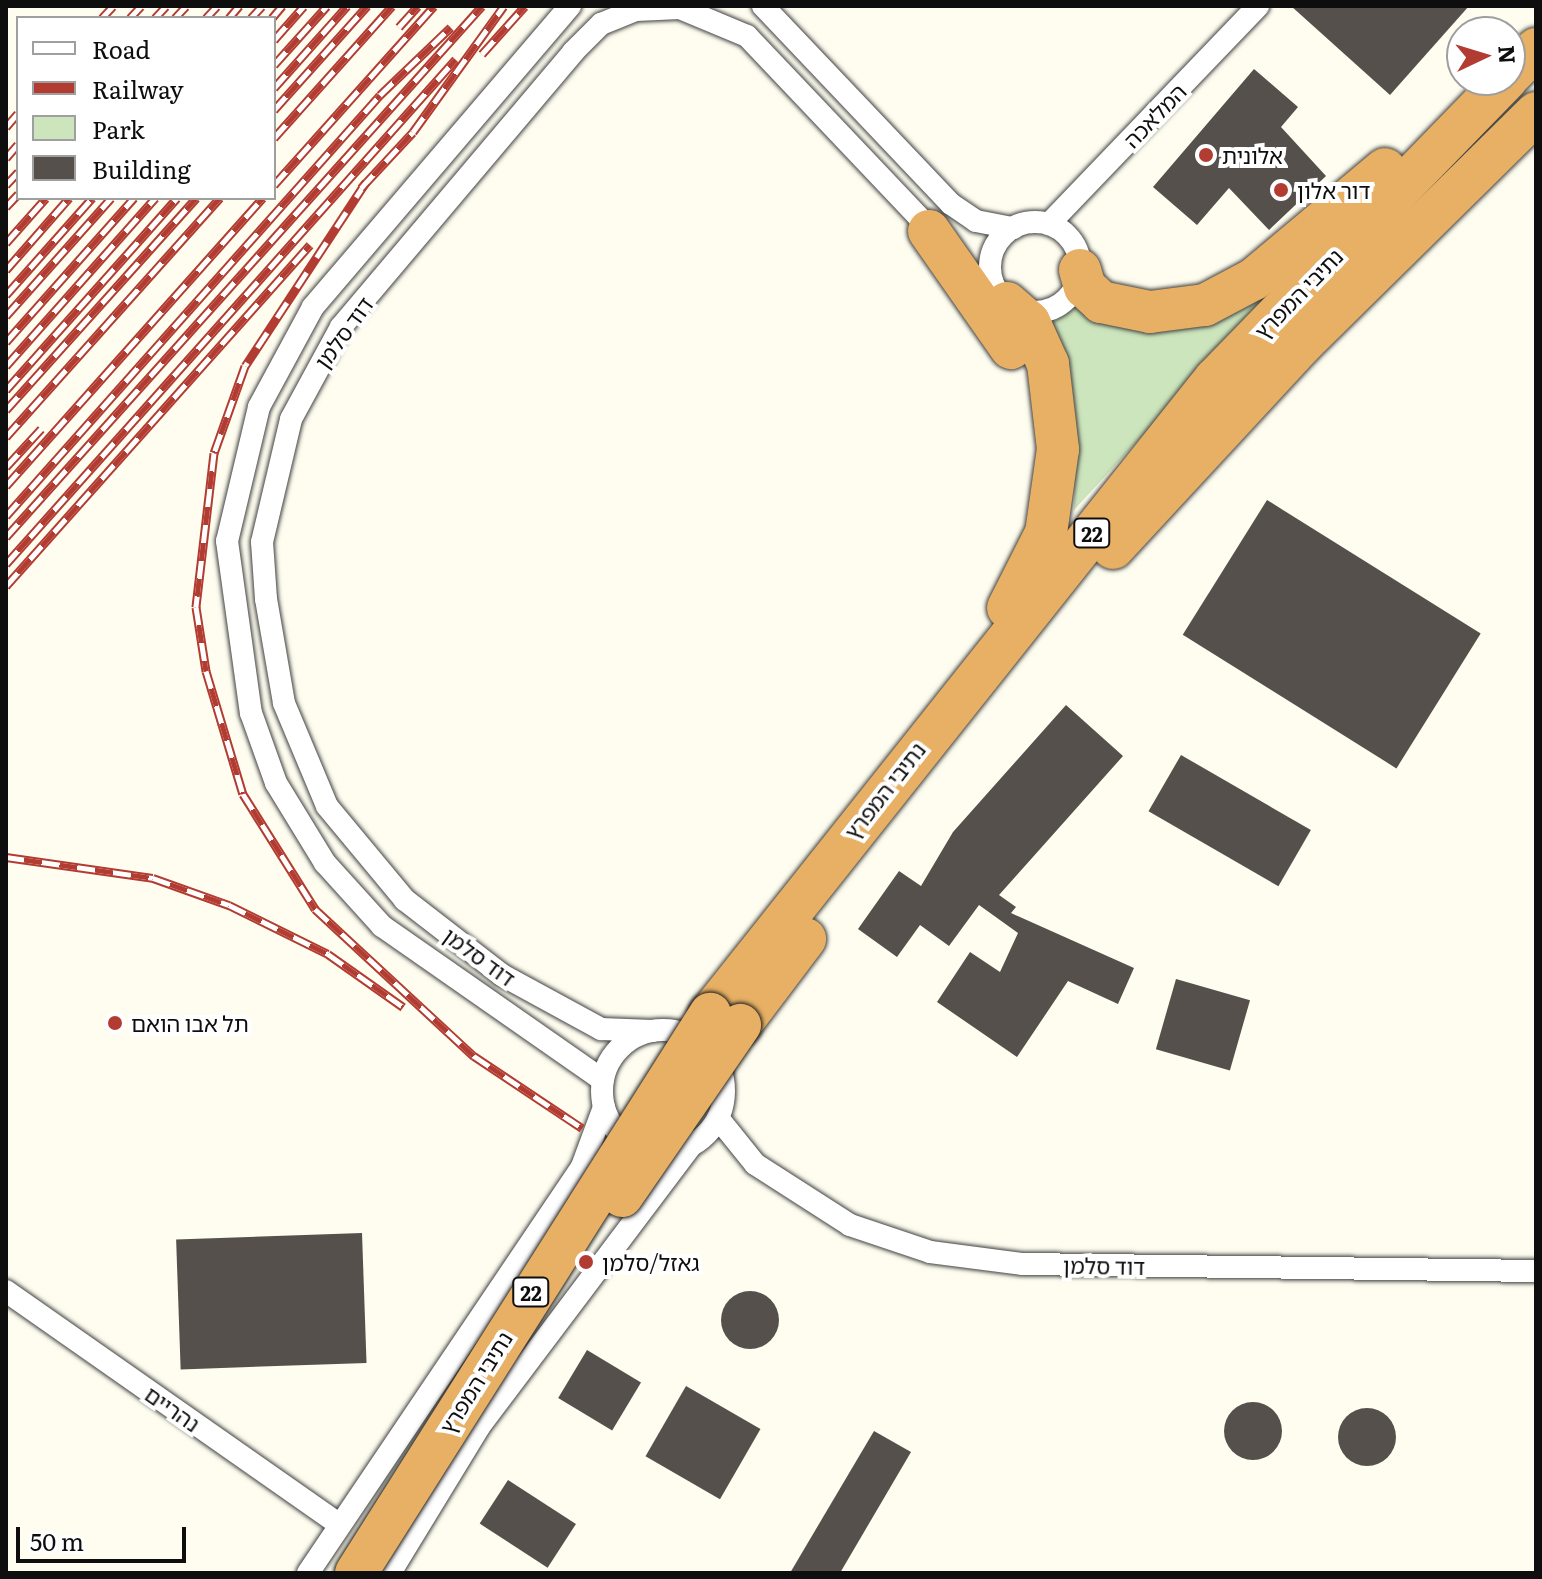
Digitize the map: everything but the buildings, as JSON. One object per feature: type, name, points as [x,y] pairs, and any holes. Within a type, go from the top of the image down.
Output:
[{"type":"highway","points":[[1080,270],[1085,287],[1101,302],[1125,308],[1179,312],[1230,294],[1470,96]]},
{"type":"highway","name":"נתיבי המפרץ","points":[[356,1573],[725,1019],[931,729],[1215,379],[1490,96]]},
{"type":"highway","name":"נתיבי המפרץ","points":[[387,1573],[612,1211],[725,1019],[1091,571],[1302,344],[1536,113]]},
{"type":"highway","points":[[1302,344],[1536,143]]},
{"type":"highway","points":[[929,231],[1021,362],[1041,414],[1046,533]]},
{"type":"highway","points":[[931,729],[1046,533],[1057,493],[1055,404],[1029,322],[1002,296]]},
{"type":"street","name":"דוד סלמן","points":[[570,6],[313,307],[259,407],[227,541],[251,713],[276,783],[325,863],[382,926],[603,1080]]},
{"type":"street","points":[[763,6],[951,204],[976,221],[1013,228],[1049,224],[1073,241],[1080,270],[1070,296],[1047,311],[1002,296],[994,248],[1013,228]]},
{"type":"street","name":"המלאכה","points":[[1049,224],[1258,6]]},
{"type":"street","name":"דוד סלמן","points":[[653,1031],[601,1029],[502,975],[405,900],[327,806],[284,703],[266,599],[262,542],[291,419],[341,327],[563,64],[601,24],[636,10],[680,8],[747,36],[929,231],[1002,296]]},
{"type":"street","points":[[387,1573],[479,1427],[691,1146],[718,1118],[723,1080],[706,1048],[672,1031],[653,1031],[620,1047],[603,1080],[604,1107],[581,1169],[566,1248],[477,1384],[479,1427]]},
{"type":"street","points":[[604,1107],[638,1147],[691,1146]]},
{"type":"street","name":"דוד סלמן","points":[[718,1118],[755,1164],[850,1225],[930,1252],[1023,1264],[1536,1271]]},
{"type":"street","points":[[308,1573],[581,1169]]},
{"type":"street","name":"נהריים","points":[[6,1291],[339,1524]]},
{"type":"green space","points":[[1312,252],[1074,510],[1075,456],[1045,328],[1081,303],[1103,317]]},
{"type":"railway","points":[[104,16],[113,6]]},
{"type":"railway","points":[[132,16],[141,6]]},
{"type":"railway","points":[[157,16],[166,6]]},
{"type":"railway","points":[[177,16],[186,6]]},
{"type":"railway","points":[[208,16],[217,6]]},
{"type":"railway","points":[[231,16],[239,6]]},
{"type":"railway","points":[[253,16],[262,6]]},
{"type":"railway","points":[[274,16],[282,6]]},
{"type":"railway","points":[[276,38],[304,6]]},
{"type":"railway","points":[[276,63],[327,6]]},
{"type":"railway","points":[[276,86],[347,6]]},
{"type":"railway","points":[[276,108],[367,6]]},
{"type":"railway","points":[[276,136],[392,6]]},
{"type":"railway","points":[[399,27],[418,6]]},
{"type":"railway","points":[[276,183],[434,6]]},
{"type":"railway","points":[[6,537],[482,6]]},
{"type":"railway","points":[[361,188],[413,132],[504,6]]},
{"type":"railway","points":[[482,54],[525,6]]},
{"type":"railway","points":[[6,516],[380,95],[451,27]]},
{"type":"railway","points":[[6,564],[456,59]]},
{"type":"railway","points":[[6,127],[16,115]]},
{"type":"railway","points":[[6,158],[16,146]]},
{"type":"railway","points":[[6,185],[16,174]]},
{"type":"railway","points":[[366,182],[245,366],[214,453],[196,607],[206,671],[243,794],[315,909],[474,1056],[582,1128]]},
{"type":"railway","points":[[6,207],[16,196]]},
{"type":"railway","points":[[6,243],[44,200]]},
{"type":"railway","points":[[6,270],[67,200]]},
{"type":"railway","points":[[6,295],[90,200]]},
{"type":"railway","points":[[6,316],[109,200]]},
{"type":"railway","points":[[6,342],[132,200]]},
{"type":"railway","points":[[6,366],[153,200]]},
{"type":"railway","points":[[6,390],[175,200]]},
{"type":"railway","points":[[6,410],[194,200]]},
{"type":"railway","points":[[6,437],[218,200]]},
{"type":"railway","points":[[6,486],[261,200]]},
{"type":"railway","points":[[6,586],[310,245]]},
{"type":"railway","points":[[6,467],[41,429]]},
{"type":"railway","points":[[6,857],[153,878],[229,905],[328,954],[403,1007]]},
{"type":"place","name":"אלונית","points":[[1206,155]]},
{"type":"place","name":"דור אלון","points":[[1281,190]]},
{"type":"place","name":"תל אבו הואם","points":[[115,1023]]},
{"type":"place","name":"גאזל/סלמן","points":[[586,1262]]}]
